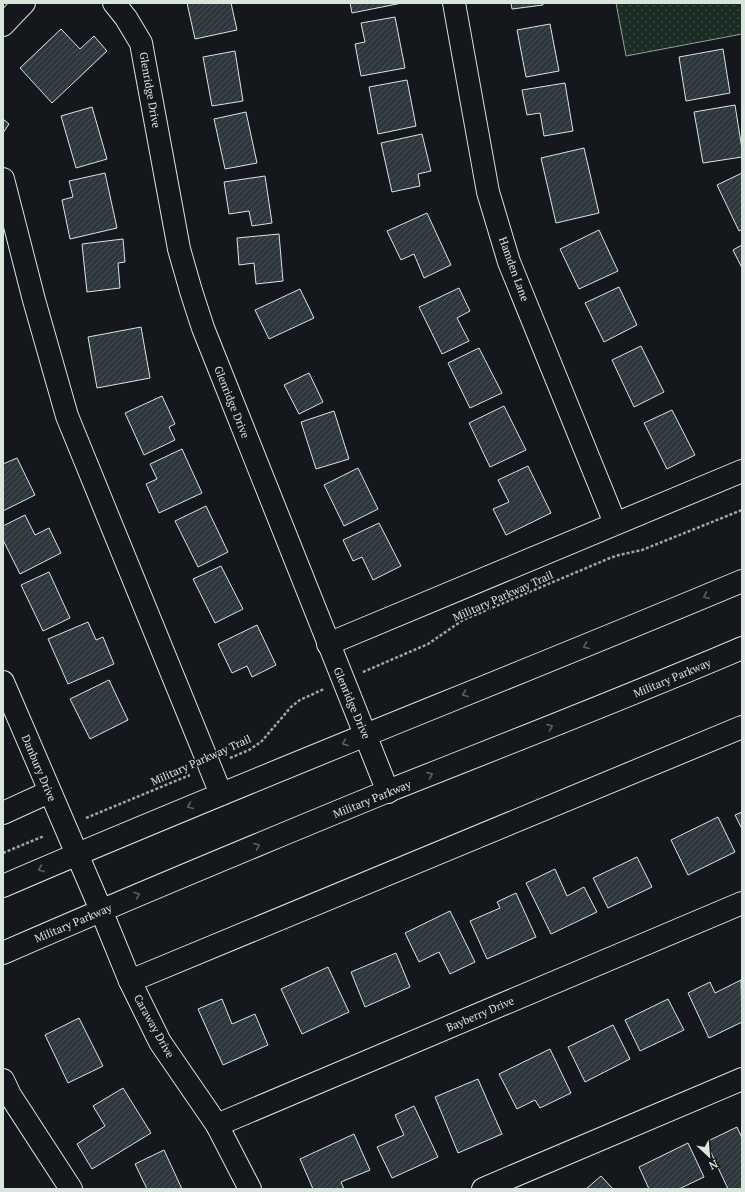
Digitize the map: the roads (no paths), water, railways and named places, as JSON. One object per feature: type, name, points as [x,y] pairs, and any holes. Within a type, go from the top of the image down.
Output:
[{"type":"street","points":[[3,25],[24,3]]},
{"type":"street","name":"Glenridge Drive","points":[[114,3],[126,18],[141,43],[179,249],[203,328],[388,792]]},
{"type":"street","name":"Hamden Lane","points":[[454,3],[488,192],[509,262],[615,523]]},
{"type":"street","points":[[3,179],[34,300],[67,416],[221,794]]},
{"type":"street","points":[[328,644],[742,471]]},
{"type":"street","points":[[3,886],[76,854],[365,734],[635,626],[742,581]]},
{"type":"street","name":"Military Parkway","points":[[3,953],[101,910],[388,792],[648,688],[742,648]]},
{"type":"street","name":"Danbury Drive","points":[[3,682],[76,854]]},
{"type":"street","points":[[130,981],[742,726]]},
{"type":"street","points":[[3,813],[49,792]]},
{"type":"street","name":"Caraway Drive","points":[[76,854],[130,981],[160,1042],[217,1125],[250,1189]]},
{"type":"street","name":"Bayberry Drive","points":[[217,1125],[742,903]]},
{"type":"street","points":[[483,1189],[742,1079]]},
{"type":"street","points":[[3,1080],[10,1095],[71,1189]]}]
